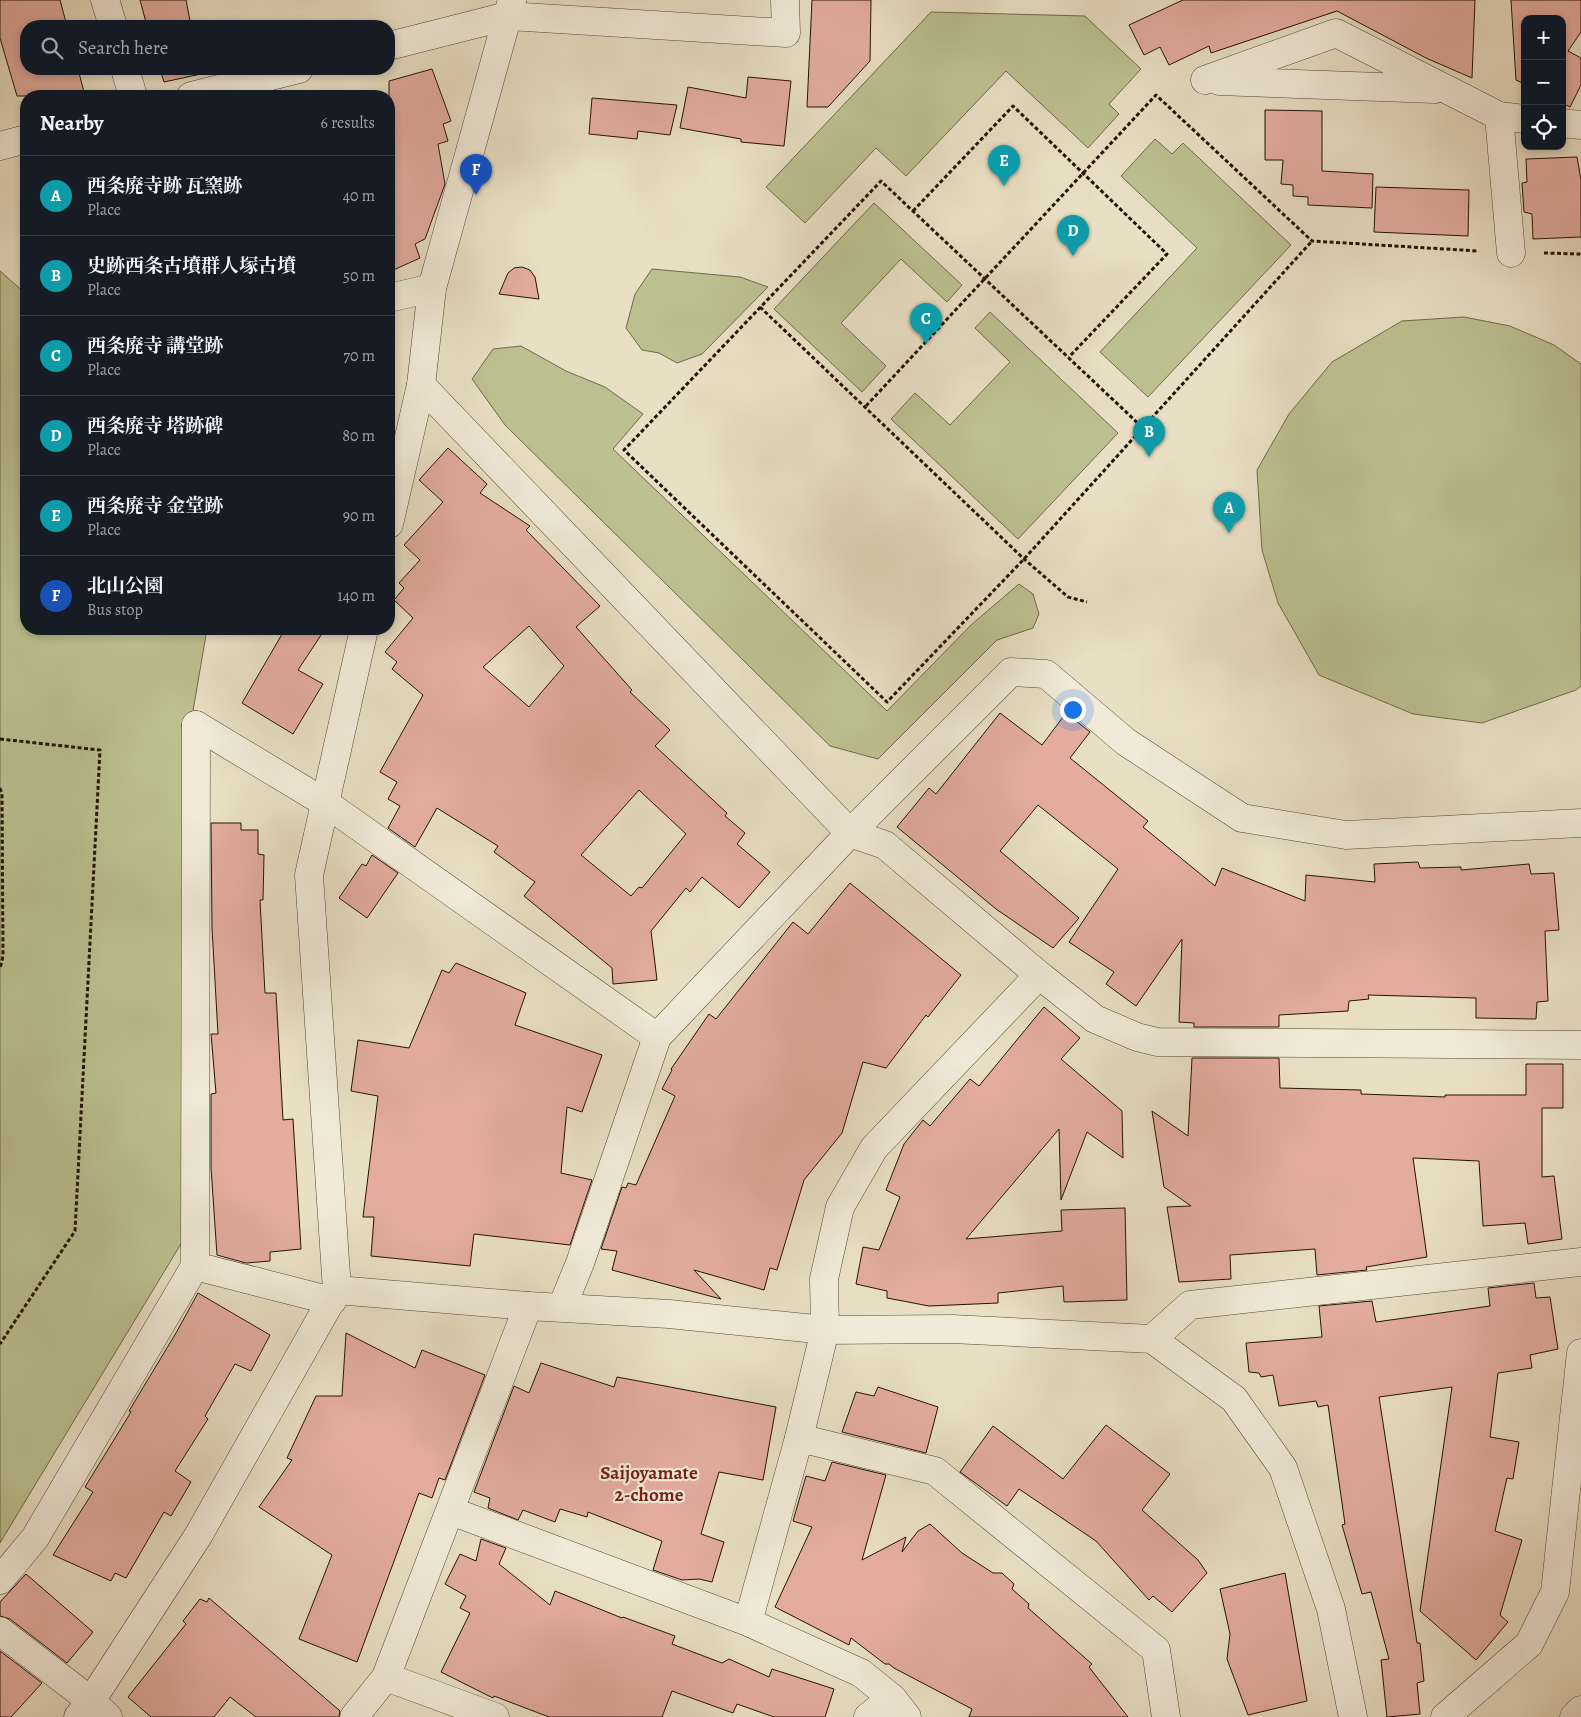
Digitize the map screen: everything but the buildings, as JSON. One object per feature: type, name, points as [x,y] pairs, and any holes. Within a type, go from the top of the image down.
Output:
[{"type":"street","points":[[105,0],[111,20]]},
{"type":"street","points":[[395,44],[511,4],[786,33],[785,0]]},
{"type":"street","points":[[395,498],[421,385],[432,288],[511,4]]},
{"type":"street","points":[[1442,89],[1205,80],[1336,33],[1442,89],[1512,117],[1511,252]]},
{"type":"street","points":[[127,75],[131,90]]},
{"type":"street","points":[[215,90],[275,75]]},
{"type":"street","points":[[1566,123],[1581,125]]},
{"type":"street","points":[[0,146],[20,141]]},
{"type":"street","points":[[395,297],[432,288]]},
{"type":"street","points":[[421,385],[850,833],[885,845],[1039,975],[1095,1019],[1130,1035],[1157,1042],[1581,1045]]},
{"type":"street","points":[[0,1631],[92,1712],[198,1536],[334,1295],[309,875],[363,635]]},
{"type":"street","points":[[562,1307],[580,1263],[657,1037],[850,833],[1011,672],[1046,674],[1126,742],[1242,818],[1346,835],[1581,822]]},
{"type":"street","points":[[0,1580],[35,1538],[195,1266],[196,725],[324,802],[657,1037]]},
{"type":"street","points":[[748,1622],[800,1438],[825,1330],[824,1279],[840,1207],[874,1148],[1039,975]]},
{"type":"street","points":[[1152,1340],[1190,1305],[1581,1262]]},
{"type":"street","points":[[195,1266],[334,1295],[669,1314],[825,1330],[952,1329],[1152,1340],[1234,1399],[1283,1468],[1331,1609],[1352,1717]]},
{"type":"street","points":[[354,1717],[386,1677],[528,1306]]},
{"type":"street","points":[[1445,1717],[1529,1644],[1554,1592],[1581,1353]]},
{"type":"street","points":[[800,1438],[935,1471],[1156,1650],[1166,1717]]},
{"type":"street","points":[[451,1511],[748,1622],[861,1673],[900,1707]]},
{"type":"street","points":[[386,1677],[495,1717]]},
{"type":"street","points":[[868,1717],[900,1707]]},
{"type":"street","points":[[1574,1717],[1581,1710]]},
{"type":"path","points":[[866,406],[1156,95],[1312,241],[1581,254]]},
{"type":"path","points":[[912,212],[1013,106],[1167,254],[1068,357]]},
{"type":"path","points":[[1142,427],[881,181],[624,450],[887,702],[1024,559],[1312,241]]},
{"type":"path","points":[[760,307],[866,406],[1024,559],[1068,597],[1087,602]]},
{"type":"path","points":[[0,739],[100,750],[75,1231],[0,1344]]},
{"type":"path","points":[[0,788],[2,794],[3,956],[0,969]]},
{"type":"green space","points":[[931,12],[1085,16],[1141,69],[1109,104],[1119,114],[1088,148],[1006,71],[906,176],[876,148],[805,223],[766,187]]},
{"type":"green space","points":[[1155,139],[1172,154],[1183,143],[1291,245],[1148,397],[1100,352],[1197,248],[1121,176]]},
{"type":"green space","points":[[874,203],[962,285],[947,302],[901,259],[841,323],[886,366],[862,392],[774,309]]},
{"type":"green space","points":[[652,269],[740,277],[768,287],[702,354],[677,363],[659,353],[642,350],[626,328],[635,294]]},
{"type":"green space","points":[[0,271],[20,289],[20,635],[206,635],[189,734],[196,1219],[0,1543]]},
{"type":"green space","points":[[990,312],[1118,433],[1018,539],[891,419],[915,393],[950,425],[1010,362],[975,328]]},
{"type":"green space","points":[[1464,317],[1510,326],[1554,345],[1581,364],[1581,686],[1576,690],[1482,723],[1413,714],[1319,675],[1278,603],[1262,550],[1257,470],[1289,414],[1332,362],[1402,321]]},
{"type":"green space","points":[[521,346],[566,371],[605,387],[643,414],[613,449],[887,711],[971,625],[1019,584],[1033,594],[1039,614],[1033,628],[997,640],[878,759],[830,746],[505,425],[472,379],[493,349]]},
{"type":"place","name":"西条廃寺 金堂跡","points":[[1004,186]]},
{"type":"place","name":"北山公園","points":[[476,195]]},
{"type":"place","name":"西条廃寺 塔跡碑","points":[[1073,256]]},
{"type":"place","name":"西条廃寺 講堂跡","points":[[926,344]]},
{"type":"place","name":"史跡西条古墳群人塚古墳","points":[[1149,457]]},
{"type":"place","name":"西条廃寺跡 瓦窯跡","points":[[1229,533]]},
{"type":"district","name":"Saijoyamate 2-chome","points":[[649,1484]]}]
